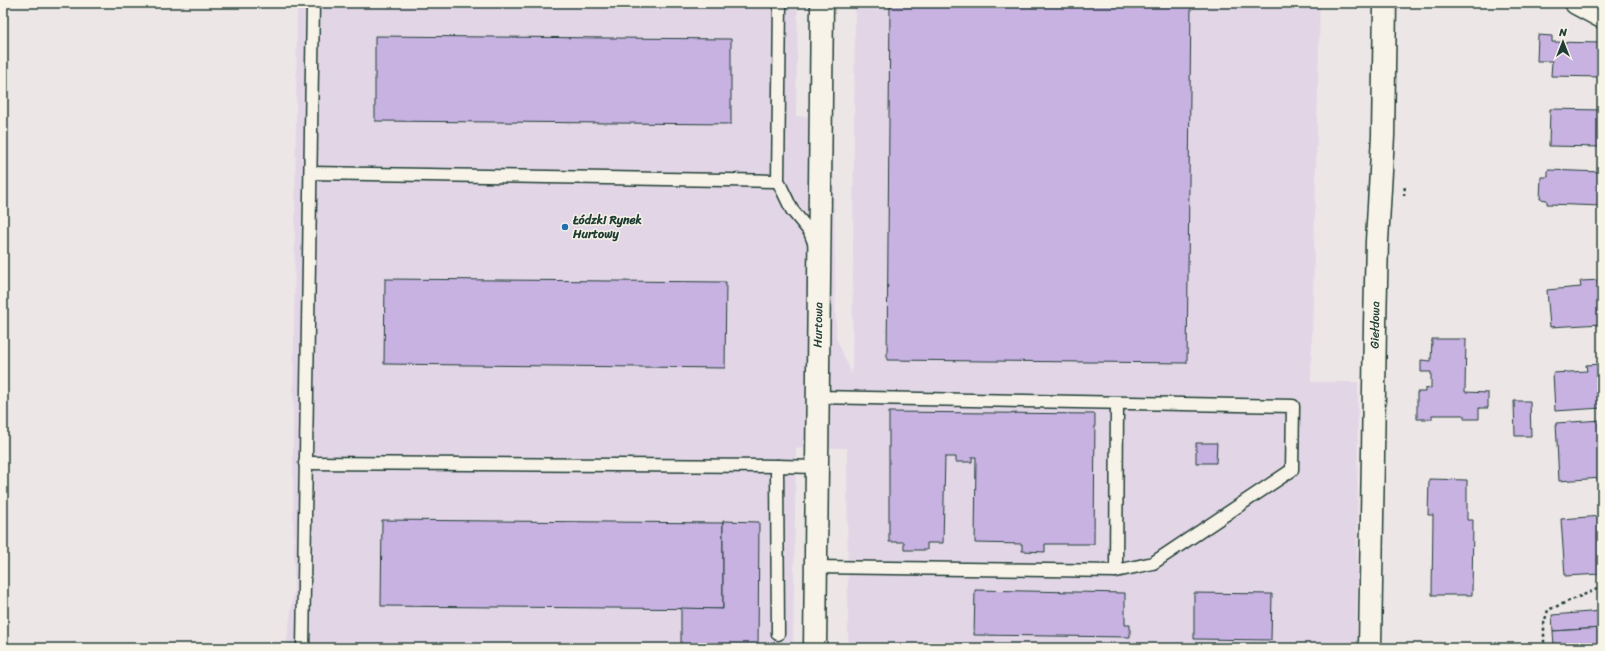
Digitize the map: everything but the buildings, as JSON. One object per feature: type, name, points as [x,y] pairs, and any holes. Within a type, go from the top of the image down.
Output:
[{"type":"street","name":"Hurtowa","points":[[815,648],[822,3]]},
{"type":"street","name":"Giełdowa","points":[[1370,648],[1375,317],[1377,241],[1383,136],[1385,3]]},
{"type":"street","points":[[1576,3],[1602,17]]},
{"type":"lane","points":[[303,648],[313,3]]},
{"type":"lane","points":[[780,3],[778,181],[792,210],[810,232],[819,256]]},
{"type":"lane","points":[[311,173],[778,181]]},
{"type":"lane","points":[[815,567],[1116,571],[1153,563],[1292,470],[1293,406],[817,397]]},
{"type":"lane","points":[[1116,571],[1117,403]]},
{"type":"lane","points":[[305,463],[816,467]]},
{"type":"lane","points":[[777,466],[778,634]]},
{"type":"path","points":[[1541,648],[1544,642],[1544,623],[1548,610],[1602,588]]},
{"type":"shaded area","points":[[297,3],[798,3],[796,116],[833,117],[836,338],[852,374],[855,3],[1320,3],[1311,382],[1358,382],[1357,648],[848,648],[847,448],[796,448],[793,648],[286,648],[294,589],[293,442]]},
{"type":"place","name":"Łódzki Rynek Hurtowy","points":[[565,227]]}]
